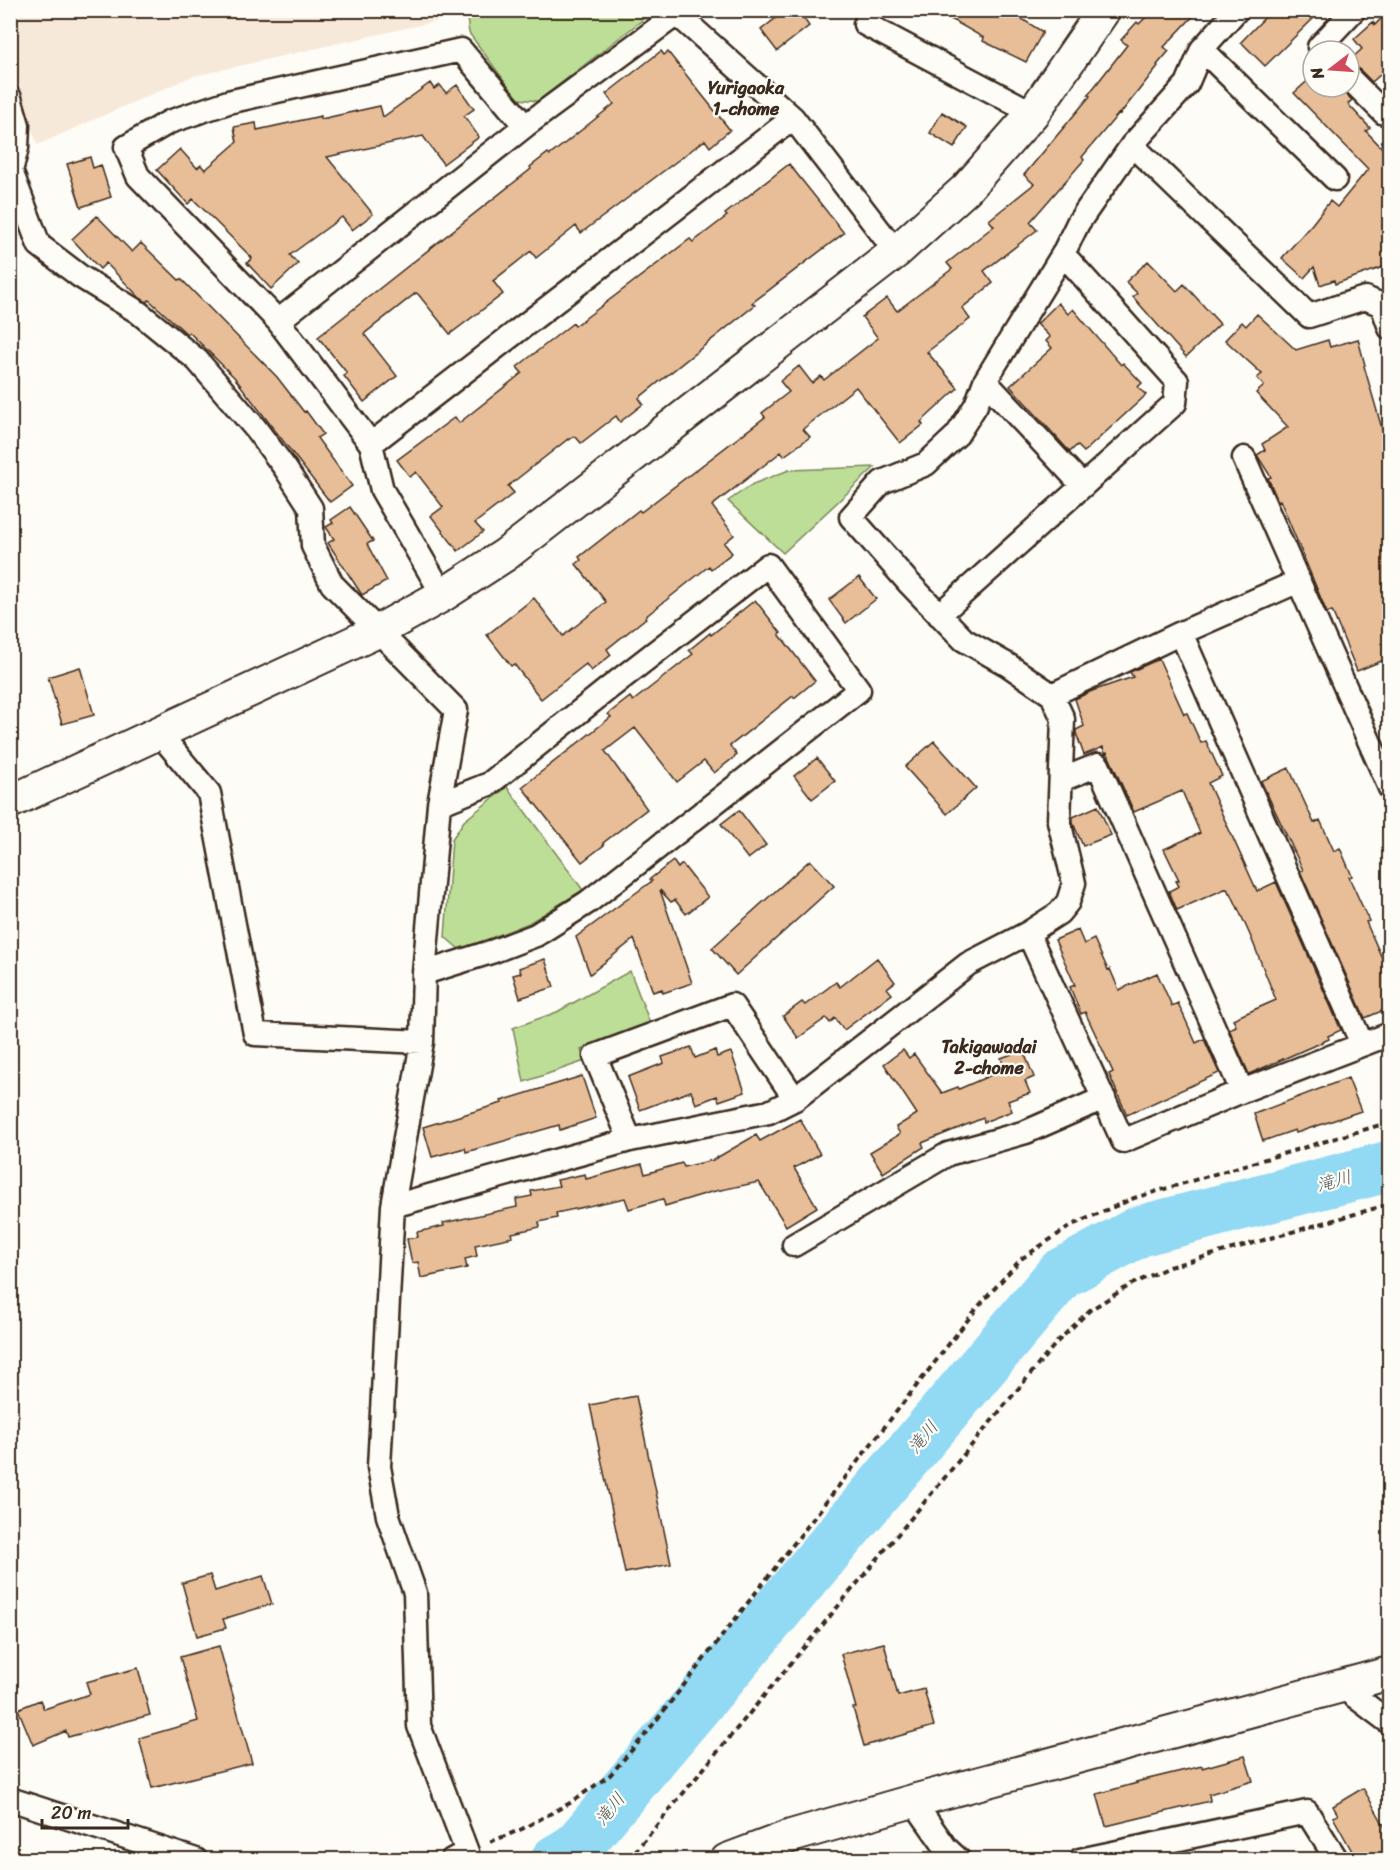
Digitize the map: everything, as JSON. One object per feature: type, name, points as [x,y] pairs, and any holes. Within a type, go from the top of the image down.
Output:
[{"type":"street","points":[[10,802],[378,632],[444,595],[505,555],[896,252],[966,189],[1033,113],[1104,10]]},
{"type":"street","points":[[393,1206],[630,1140],[769,1112],[795,1099],[968,964],[1028,933],[1059,912],[1068,902],[1074,883],[1059,821],[1063,719],[1052,695],[1008,665],[964,640],[851,517],[882,482],[926,464],[957,435],[976,405],[985,381],[1063,254],[1078,224],[1132,145],[1187,84],[1202,50],[1237,10]]},
{"type":"street","points":[[1327,39],[1354,10]]},
{"type":"street","points":[[278,321],[525,126],[678,12],[793,118],[896,252]]},
{"type":"street","points":[[865,24],[1033,113]]},
{"type":"street","points":[[444,595],[382,490],[371,444],[278,321],[138,176],[126,147],[169,122],[228,102],[461,50],[525,126]]},
{"type":"street","points":[[1202,50],[1335,179]]},
{"type":"street","points":[[1361,90],[1384,113],[1389,108]]},
{"type":"street","points":[[10,98],[18,125],[17,148],[11,171],[39,245],[81,277],[138,312],[197,360],[256,429],[311,508],[313,546],[332,584],[456,710],[439,804],[424,973],[422,1042],[393,1206],[379,1467],[388,1516],[415,1593],[419,1726],[460,1856]]},
{"type":"street","points":[[371,444],[793,118]]},
{"type":"street","points":[[1132,145],[1309,316],[1365,298],[1386,302],[1389,328]]},
{"type":"street","points":[[939,615],[1175,403],[1178,381],[1063,254]]},
{"type":"street","points":[[985,381],[1083,486]]},
{"type":"street","points":[[1244,458],[1389,788]]},
{"type":"street","points":[[424,973],[536,935],[588,902],[859,690],[768,565],[489,784],[439,804]]},
{"type":"street","points":[[1052,695],[1181,633],[1299,581]]},
{"type":"street","points":[[1181,633],[1362,1044]]},
{"type":"street","points":[[159,733],[209,794],[255,1034],[422,1042]]},
{"type":"street","points":[[1061,780],[1098,765],[1242,1091]]},
{"type":"street","points":[[1028,933],[1122,1141],[1389,1034]]},
{"type":"street","points":[[630,1140],[595,1056],[732,1005],[795,1099]]},
{"type":"street","points":[[794,1245],[948,1154],[1026,1132],[1104,1098]]},
{"type":"street","points":[[727,1860],[791,1836],[913,1801],[1389,1673]]},
{"type":"street","points":[[1341,1686],[1389,1723]]},
{"type":"street","points":[[10,1799],[196,1860]]},
{"type":"street","points":[[913,1801],[946,1848],[959,1860]]},
{"type":"street","points":[[1080,1860],[1307,1812],[1337,1860]]},
{"type":"path","points":[[460,1856],[522,1829],[570,1803],[610,1775],[645,1735],[977,1308],[1021,1259],[1072,1225],[1134,1198],[1389,1122]]},
{"type":"path","points":[[628,1860],[1049,1351],[1090,1310],[1132,1284],[1169,1267],[1389,1204]]},
{"type":"shaded area","points":[[454,10],[455,17],[190,77],[37,145],[11,56],[11,11]]},
{"type":"green space","points":[[466,10],[654,11],[538,101],[518,99],[469,33]]},
{"type":"green space","points":[[875,467],[783,553],[728,501],[753,484],[789,470]]},
{"type":"green space","points":[[507,787],[583,890],[529,923],[460,950],[445,937],[452,839],[464,821]]},
{"type":"green space","points":[[630,971],[650,1023],[581,1050],[585,1061],[524,1082],[513,1028],[557,1012]]},
{"type":"building","points":[[786,10],[798,10],[809,26],[777,51],[761,30]]},
{"type":"building","points":[[935,10],[1007,10],[1043,32],[1026,62],[983,41],[984,38]]},
{"type":"building","points":[[1153,10],[1199,10],[1164,47],[1169,51],[1158,66],[1082,157],[1084,160],[1030,222],[1037,230],[984,271],[993,283],[962,308],[970,319],[927,352],[958,388],[921,422],[923,425],[900,443],[856,387],[803,429],[810,437],[784,456],[781,452],[712,506],[734,535],[724,543],[732,553],[711,569],[709,566],[645,617],[607,649],[611,655],[591,671],[586,664],[541,699],[514,664],[511,666],[487,635],[534,598],[563,636],[606,602],[576,564],[581,560],[579,557],[765,417],[762,413],[789,392],[780,381],[799,366],[812,383],[821,376],[824,380],[878,338],[862,317],[887,298],[897,311],[952,269],[947,263],[994,226],[989,220],[1034,184],[1024,175],[1090,96],[1088,95],[1127,45],[1121,40],[1137,22],[1139,24]]},
{"type":"building","points":[[1272,10],[1322,10],[1265,66],[1241,42]]},
{"type":"building","points":[[1389,10],[1389,67],[1372,82],[1361,71],[1361,39],[1354,39],[1373,22],[1375,25]]},
{"type":"building","points":[[661,51],[664,55],[668,52],[730,130],[710,147],[705,140],[581,233],[576,226],[536,258],[531,251],[493,281],[503,294],[450,334],[416,293],[364,334],[397,376],[364,402],[344,376],[347,373],[318,337],[531,169],[530,167],[548,153],[550,155],[614,104],[606,94]]},
{"type":"building","points":[[430,83],[434,89],[440,85],[446,93],[457,85],[474,109],[464,116],[479,137],[443,164],[423,136],[327,157],[373,214],[352,230],[342,217],[290,255],[298,264],[271,289],[247,263],[252,258],[193,199],[188,204],[157,170],[180,149],[197,168],[201,165],[205,170],[237,142],[234,127],[256,123],[257,130],[380,106],[383,117]]},
{"type":"building","points":[[1301,87],[1301,99],[1351,99],[1348,104],[1370,128],[1366,131],[1384,150],[1389,143],[1389,265],[1335,284],[1334,280],[1320,285],[1314,267],[1304,278],[1282,258],[1330,201],[1337,207],[1368,169],[1294,93]]},
{"type":"building","points":[[942,112],[967,127],[954,148],[930,133]]},
{"type":"building","points":[[90,157],[93,168],[101,165],[111,197],[81,207],[67,164]]},
{"type":"building","points":[[789,164],[844,233],[752,303],[755,305],[639,398],[643,404],[620,422],[616,416],[581,443],[575,436],[568,439],[508,486],[514,493],[475,523],[483,532],[458,551],[431,516],[443,507],[416,472],[410,477],[397,460],[455,417],[459,423],[522,373],[517,367],[573,323],[575,326],[690,239],[693,242]]},
{"type":"building","points":[[97,216],[132,252],[141,243],[179,280],[181,279],[277,377],[323,434],[317,438],[352,486],[330,502],[234,377],[189,332],[187,334],[149,300],[147,302],[140,298],[106,263],[100,269],[72,239]]},
{"type":"building","points":[[1148,261],[1177,291],[1184,284],[1220,324],[1186,357],[1133,297],[1137,293],[1126,282]]},
{"type":"building","points":[[1058,303],[1068,314],[1073,309],[1121,365],[1123,363],[1142,383],[1138,387],[1146,395],[1084,452],[1077,445],[1070,452],[1010,386],[1052,348],[1046,341],[1050,337],[1037,324]]},
{"type":"building","points":[[1257,314],[1296,350],[1328,340],[1330,347],[1358,339],[1389,453],[1389,658],[1357,671],[1332,611],[1327,613],[1280,500],[1278,501],[1268,478],[1271,477],[1257,455],[1265,450],[1262,444],[1288,427],[1256,393],[1264,386],[1257,378],[1262,374],[1225,340],[1242,322],[1246,326]]},
{"type":"building","points":[[350,507],[373,541],[367,544],[387,581],[362,595],[328,543],[334,539],[326,527],[333,523],[331,520]]},
{"type":"building","points":[[859,577],[876,599],[846,623],[829,600]]},
{"type":"building","points":[[755,600],[815,681],[730,746],[737,755],[714,773],[704,761],[677,782],[635,728],[605,751],[647,809],[582,862],[522,787],[611,717],[608,714],[630,697],[633,701],[693,654],[689,650]]},
{"type":"building","points":[[1159,659],[1184,714],[1187,713],[1201,743],[1206,741],[1222,776],[1208,783],[1257,891],[1276,882],[1341,1030],[1328,1036],[1329,1039],[1249,1074],[1229,1029],[1236,1026],[1233,1019],[1276,1000],[1250,935],[1227,888],[1177,910],[1169,891],[1179,886],[1176,881],[1179,880],[1164,849],[1200,833],[1182,791],[1134,812],[1107,752],[1105,753],[1103,747],[1084,755],[1076,733],[1076,730],[1084,726],[1075,699],[1133,677],[1130,672]]},
{"type":"building","points":[[80,667],[94,715],[62,724],[48,677]]},
{"type":"building","points":[[934,741],[976,788],[947,814],[905,767]]},
{"type":"building","points":[[817,758],[835,781],[812,799],[794,776]]},
{"type":"building","points":[[1289,768],[1314,823],[1320,820],[1334,851],[1340,848],[1352,876],[1349,877],[1369,921],[1366,922],[1389,974],[1389,1008],[1365,1018],[1300,871],[1303,870],[1261,781]]},
{"type":"building","points":[[1098,806],[1111,835],[1083,846],[1073,823],[1073,817]]},
{"type":"building","points":[[739,810],[766,845],[748,859],[721,824]]},
{"type":"building","points":[[810,860],[834,886],[736,975],[712,948]]},
{"type":"building","points":[[673,861],[678,868],[682,864],[708,897],[686,914],[675,900],[671,902],[660,890],[692,983],[663,993],[662,989],[653,992],[634,939],[590,974],[576,937],[652,881],[650,879]]},
{"type":"building","points":[[1078,930],[1084,944],[1094,939],[1119,990],[1157,973],[1172,1006],[1178,1003],[1196,1043],[1204,1039],[1219,1073],[1127,1115],[1109,1074],[1113,1072],[1085,1012],[1081,1014],[1070,987],[1075,985],[1055,940]]},
{"type":"building","points":[[877,958],[895,982],[887,988],[892,994],[844,1030],[835,1018],[830,1023],[826,1018],[798,1038],[783,1016],[802,1002],[805,1005],[836,982],[840,987]]},
{"type":"building","points":[[545,959],[554,987],[520,998],[513,975],[521,973],[519,968]]},
{"type":"building","points":[[691,1047],[695,1058],[715,1050],[717,1057],[731,1052],[745,1092],[719,1101],[717,1096],[696,1104],[691,1091],[640,1110],[628,1077],[664,1063],[662,1057]]},
{"type":"building","points":[[903,1050],[909,1058],[914,1054],[942,1093],[958,1087],[959,1089],[1005,1069],[1001,1058],[1023,1050],[1034,1077],[1025,1081],[1030,1093],[1008,1101],[1012,1111],[984,1122],[983,1118],[922,1143],[924,1147],[883,1173],[870,1152],[900,1134],[896,1127],[917,1114],[884,1064]]},
{"type":"building","points":[[582,1076],[596,1118],[560,1130],[559,1125],[466,1152],[465,1148],[432,1157],[423,1127]]},
{"type":"building","points":[[1348,1078],[1361,1111],[1296,1133],[1295,1130],[1263,1141],[1254,1114]]},
{"type":"building","points":[[800,1119],[820,1154],[794,1168],[817,1207],[786,1226],[759,1182],[711,1192],[665,1206],[663,1199],[629,1209],[625,1198],[556,1213],[557,1218],[539,1222],[540,1227],[512,1233],[513,1237],[475,1245],[477,1256],[465,1259],[467,1268],[421,1278],[418,1262],[412,1263],[407,1239],[418,1237],[417,1232],[444,1226],[443,1223],[517,1207],[516,1199],[532,1196],[531,1191],[559,1186],[557,1180],[585,1174],[586,1179],[642,1164],[645,1174],[682,1163],[684,1167],[713,1160],[756,1135],[760,1141]]},
{"type":"building","points":[[636,1396],[671,1564],[625,1573],[590,1405]]},
{"type":"building","points":[[210,1575],[215,1591],[263,1576],[272,1604],[223,1619],[226,1628],[197,1636],[182,1583]]},
{"type":"building","points":[[884,1643],[898,1696],[924,1689],[934,1726],[864,1746],[841,1654]]},
{"type":"building","points":[[219,1646],[252,1763],[152,1788],[139,1738],[198,1721],[180,1657]]},
{"type":"building","points":[[138,1668],[150,1715],[68,1737],[66,1731],[33,1745],[18,1709],[40,1700],[44,1709],[90,1694],[86,1682]]},
{"type":"building","points":[[1245,1756],[1253,1781],[1209,1794],[1210,1801],[1106,1826],[1097,1794],[1136,1782]]},
{"type":"building","points":[[1363,1788],[1389,1834],[1389,1853],[1378,1860],[1357,1860],[1333,1817],[1338,1815],[1333,1806]]},
{"type":"waterway","name":"滝川","points":[[556,1860],[576,1848],[1061,1274],[1140,1231],[1390,1166]]},
{"type":"district","name":"Yurigaoka 1-chome","points":[[746,98]]},
{"type":"district","name":"Takigawadai 2-chome","points":[[989,1057]]}]
